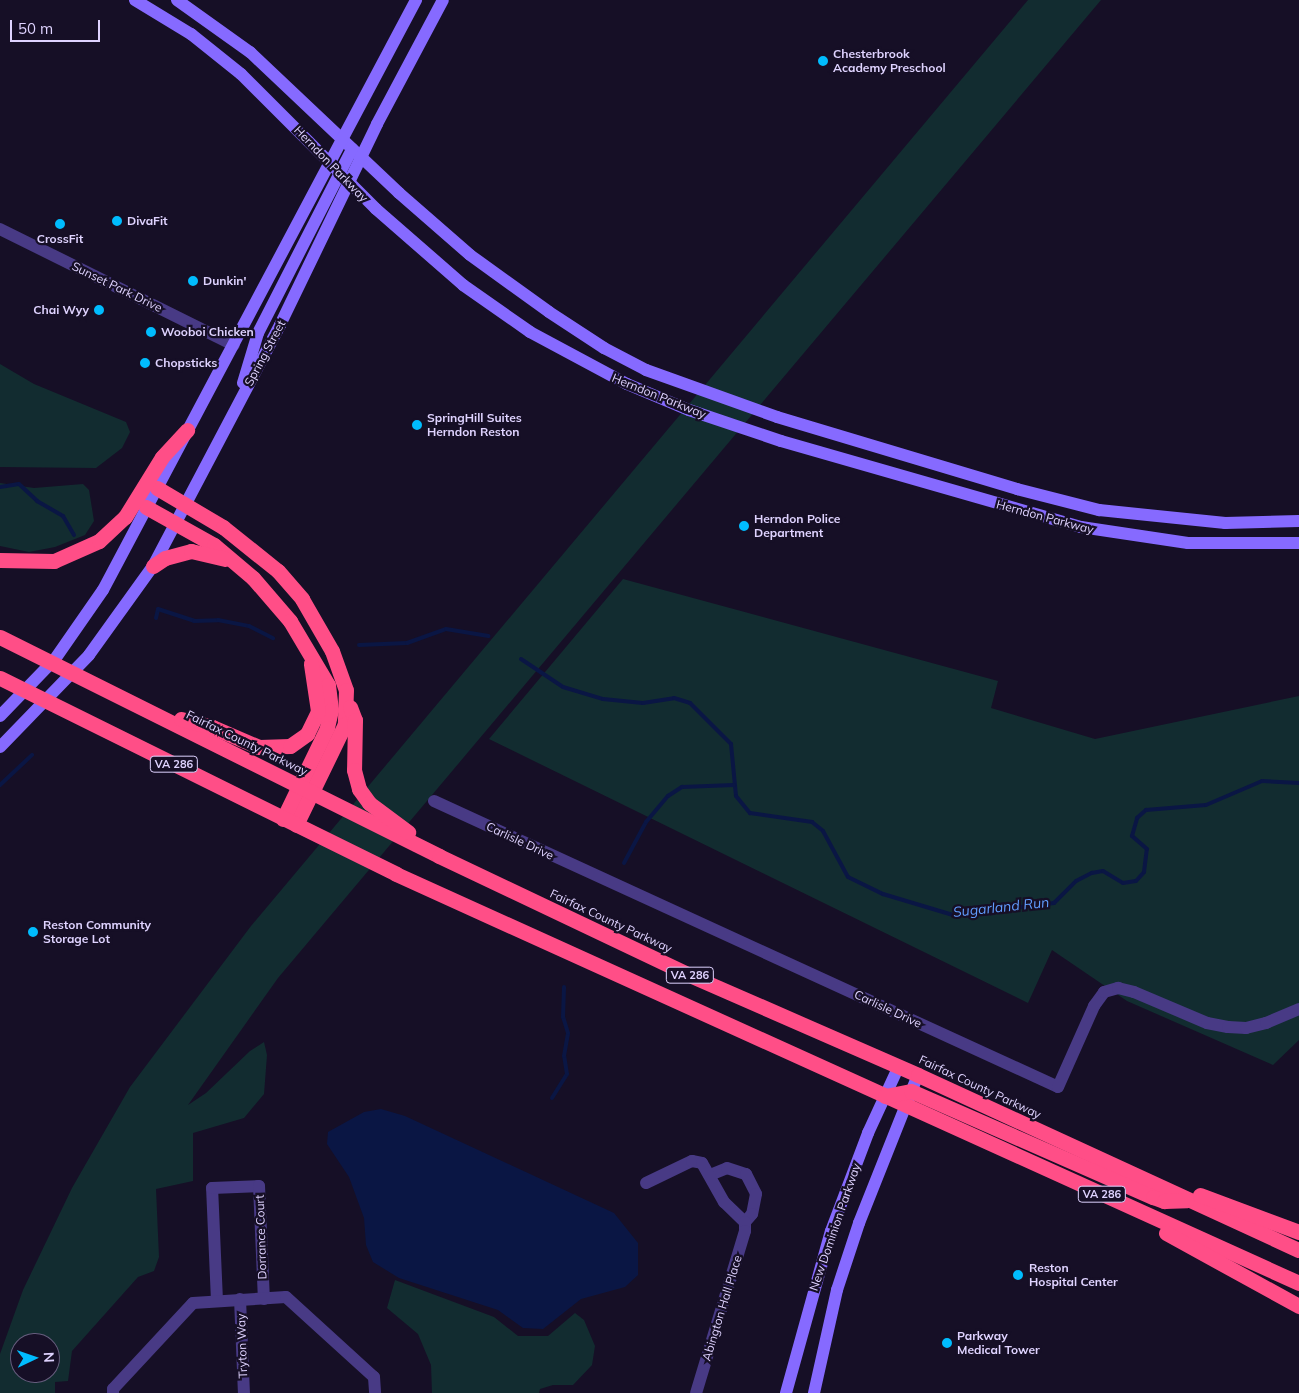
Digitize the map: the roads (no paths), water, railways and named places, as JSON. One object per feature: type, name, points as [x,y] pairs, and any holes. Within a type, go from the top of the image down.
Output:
[{"type":"highway","points":[[0,560],[54,561],[79,552],[104,538],[125,517],[162,457],[187,430]]},
{"type":"highway","points":[[157,488],[185,503],[250,546],[302,599],[332,651],[355,720],[354,770],[359,789],[369,803],[439,856]]},
{"type":"highway","points":[[146,507],[214,545],[241,567],[279,607],[306,645],[328,685],[331,710],[306,788]]},
{"type":"highway","points":[[153,566],[176,554],[198,551],[241,567]]},
{"type":"highway","name":"Fairfax County Parkway","points":[[0,637],[439,856],[687,974],[899,1066],[1299,1250]]},
{"type":"highway","points":[[150,711],[212,728],[259,747],[290,746],[307,734],[318,712],[318,694],[306,645]]},
{"type":"highway","name":"VA 286","points":[[4,680],[289,822],[564,952],[885,1096],[908,1098],[1071,1180],[1299,1283]]},
{"type":"highway","points":[[289,822],[306,788],[342,732],[347,699]]},
{"type":"highway","points":[[908,1098],[1153,1197],[1164,1201],[1188,1200]]},
{"type":"highway","points":[[1086,1152],[1299,1232]]},
{"type":"highway","points":[[1071,1180],[1299,1306]]},
{"type":"main road","name":"Herndon Parkway","points":[[135,0],[191,34],[224,60],[350,183],[446,272],[497,309],[583,362],[689,410],[781,441],[1089,529],[1188,543],[1299,542]]},
{"type":"main road","name":"Herndon Parkway","points":[[177,0],[250,52],[341,139],[444,233],[509,285],[604,348],[661,376],[777,417],[1098,510],[1205,522],[1299,521]]},
{"type":"main road","points":[[0,716],[38,678],[92,608],[234,346],[341,139],[416,0]]},
{"type":"main road","name":"Spring Street","points":[[0,747],[59,688],[101,640],[153,566],[234,409],[285,317],[362,158],[443,0]]},
{"type":"main road","points":[[234,409],[258,333],[352,149]]},
{"type":"main road","name":"New Dominion Parkway","points":[[786,1393],[831,1231],[885,1096],[899,1066]]},
{"type":"main road","name":"New Dominion Parkway","points":[[814,1393],[840,1281],[859,1223],[918,1075]]},
{"type":"street","name":"Sunset Park Drive","points":[[0,229],[234,346]]},
{"type":"street","name":"Carlisle Drive","points":[[434,801],[1058,1087],[1094,1006],[1104,992],[1118,988],[1134,992],[1207,1023],[1228,1027],[1246,1028],[1266,1023],[1299,1009]]},
{"type":"street","points":[[646,1183],[692,1161],[702,1163],[724,1202],[745,1222]]},
{"type":"street","name":"Abington Hall Place","points":[[696,1393],[746,1230],[745,1222],[752,1214],[756,1194],[746,1174],[738,1169],[727,1168],[710,1175]]},
{"type":"street","name":"Dorrance Court","points":[[217,1300],[212,1188],[259,1186],[264,1298]]},
{"type":"street","points":[[113,1393],[113,1389],[193,1303],[286,1297],[374,1377],[375,1393]]},
{"type":"street","name":"Tryton Way","points":[[240,1299],[244,1393]]},
{"type":"waterway","name":"Sugarland Run","points":[[0,487],[19,484],[37,501],[63,516],[74,535]]},
{"type":"waterway","name":"Sugarland Run","points":[[156,618],[158,609],[194,621],[218,620],[249,626],[273,638]]},
{"type":"waterway","name":"Sugarland Run","points":[[359,645],[407,643],[446,629],[488,636]]},
{"type":"waterway","name":"Sugarland Run","points":[[521,659],[563,687],[603,699],[643,703],[674,698],[690,703],[731,744],[736,796],[750,813],[812,822],[823,831],[848,877],[883,894],[953,915],[1054,903],[1076,881],[1092,873],[1103,871],[1123,883],[1136,881],[1144,872],[1147,849],[1132,836],[1137,818],[1146,810],[1206,805],[1262,781],[1299,783]]},
{"type":"waterway","points":[[0,785],[32,755]]},
{"type":"waterway","points":[[624,863],[646,822],[668,796],[682,787],[734,785]]},
{"type":"waterway","points":[[552,1098],[567,1074],[564,1056],[568,1033],[563,1017],[564,987]]},
{"type":"place","name":"Chesterbrook Academy Preschool","points":[[823,61]]},
{"type":"place","name":"DivaFit","points":[[117,221]]},
{"type":"place","name":"CrossFit","points":[[60,224]]},
{"type":"place","name":"Dunkin'","points":[[193,281]]},
{"type":"place","name":"Chai Wyy","points":[[99,310]]},
{"type":"place","name":"Wooboi Chicken","points":[[151,332]]},
{"type":"place","name":"Chopsticks","points":[[145,363]]},
{"type":"place","name":"SpringHill Suites Herndon Reston","points":[[417,425]]},
{"type":"place","name":"Herndon Police Department","points":[[744,526]]},
{"type":"place","name":"Reston Community Storage Lot","points":[[33,932]]},
{"type":"place","name":"Reston Hospital Center","points":[[1018,1275]]},
{"type":"place","name":"Parkway Medical Tower","points":[[947,1343]]}]
